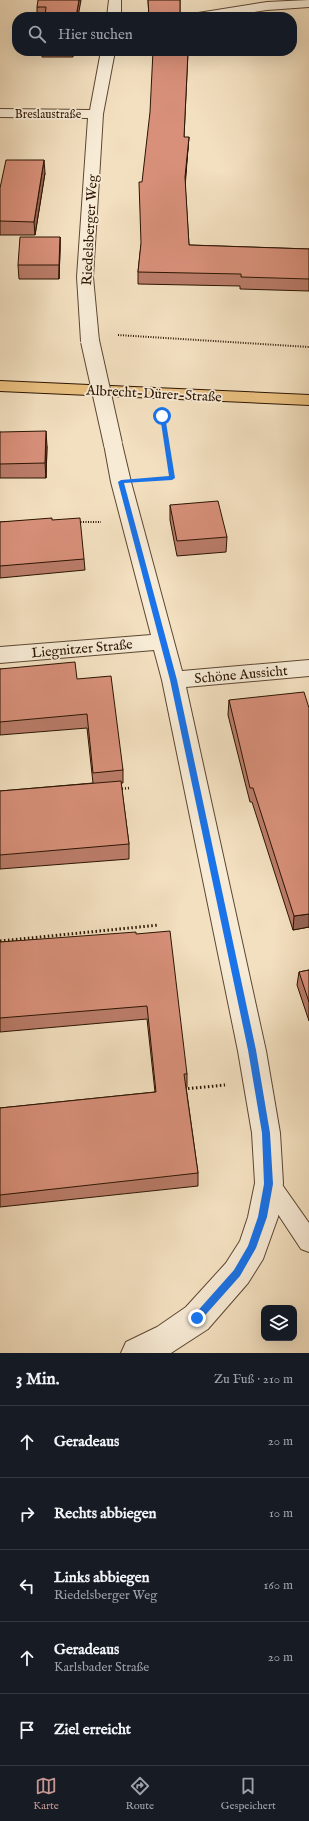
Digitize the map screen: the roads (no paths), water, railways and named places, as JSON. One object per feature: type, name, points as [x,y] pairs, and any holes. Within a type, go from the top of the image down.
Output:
[{"type":"main road","name":"Albrecht-Dürer-Straße","points":[[0,386],[309,400]]},
{"type":"street","points":[[114,12],[115,0]]},
{"type":"street","points":[[227,12],[283,3],[309,3]]},
{"type":"street","name":"Riedelsberger Weg","points":[[107,56],[96,114],[85,277],[90,337],[121,482],[174,680],[257,1082],[266,1133],[269,1184],[261,1223],[252,1248],[237,1273],[197,1318],[168,1338],[137,1353]]},
{"type":"street","name":"Breslaustraße","points":[[0,113],[96,114]]},
{"type":"street","name":"Liegnitzer Straße","points":[[0,655],[164,642]]},
{"type":"street","name":"Schöne Aussicht","points":[[174,680],[309,668]]},
{"type":"lane","points":[[269,1184],[309,1242]]}]
